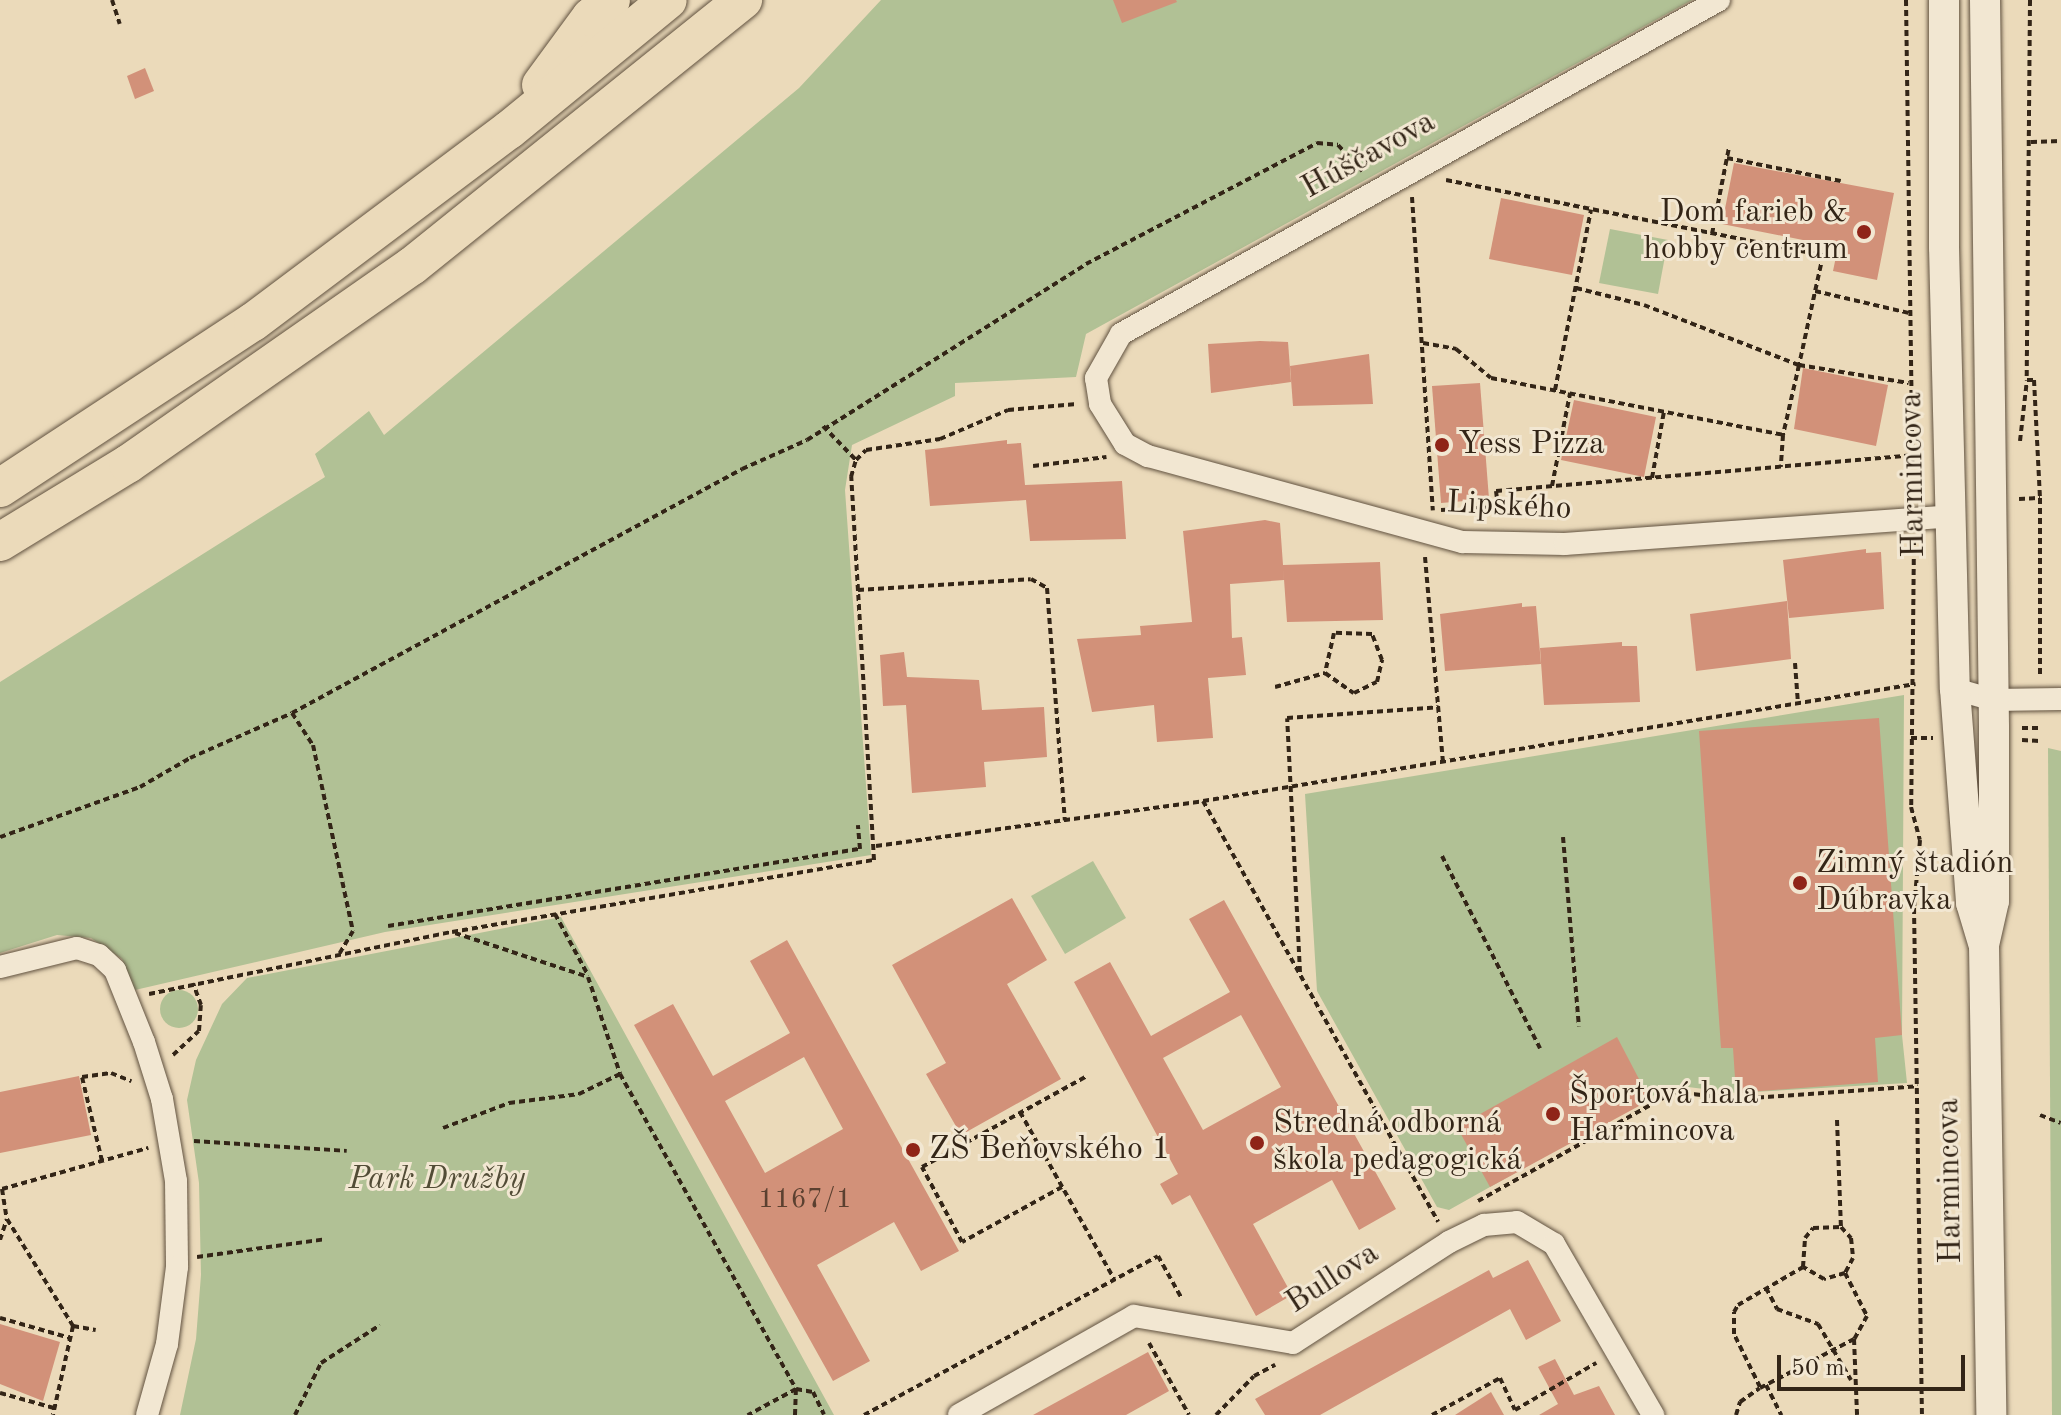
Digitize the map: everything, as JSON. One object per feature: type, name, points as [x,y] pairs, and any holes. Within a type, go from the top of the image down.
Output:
[{"type":"highway","points":[[509,130],[591,17],[611,0]]},
{"type":"highway","points":[[0,488],[253,322],[509,130],[668,0]]},
{"type":"highway","points":[[0,542],[128,464],[412,266],[743,0]]},
{"type":"street","name":"Húščavova","points":[[1100,404],[1096,378],[1121,334],[1377,188],[1719,0]]},
{"type":"street","name":"Harmincova","points":[[1944,0],[1955,689],[1971,903],[1984,945]]},
{"type":"street","name":"Harmincova","points":[[1985,0],[1994,901],[1984,945],[1991,1415]]},
{"type":"street","name":"Lipského","points":[[1100,404],[1125,444],[1148,456],[1430,535],[1520,546],[1951,516]]},
{"type":"street","points":[[1955,689],[1993,700],[2061,699]]},
{"type":"street","points":[[0,967],[77,948],[99,955],[137,997],[162,1099],[176,1181],[177,1267],[167,1344],[147,1415]]},
{"type":"street","name":"Bullova","points":[[1134,1316],[1293,1343],[1440,1233],[1517,1222],[1554,1244],[1653,1415]]},
{"type":"street","points":[[959,1415],[1134,1316]]},
{"type":"path","points":[[112,0],[120,24]]},
{"type":"path","points":[[1906,0],[1909,383],[1914,519],[1915,684],[1911,807],[1920,840],[1914,908],[1922,1415]]},
{"type":"path","points":[[2030,0],[2027,380],[2034,380],[2040,498],[2040,678]]},
{"type":"path","points":[[2031,142],[2061,141]]},
{"type":"path","points":[[0,837],[140,787],[190,758],[292,713],[742,469],[807,440],[823,426],[1086,264],[1317,143],[1338,145],[1377,188]]},
{"type":"path","points":[[1712,234],[1729,147]]},
{"type":"path","points":[[1727,158],[1841,181]]},
{"type":"path","points":[[1431,177],[1823,255],[1783,435],[1781,467]]},
{"type":"path","points":[[1412,186],[1433,510],[1430,535],[1443,762]]},
{"type":"path","points":[[1555,390],[1591,210]]},
{"type":"path","points":[[1576,288],[1644,305],[1799,365],[1909,383]]},
{"type":"path","points":[[1815,291],[1909,313]]},
{"type":"path","points":[[1422,342],[1456,349],[1491,378],[1783,435]]},
{"type":"path","points":[[1552,486],[1570,393]]},
{"type":"path","points":[[137,997],[452,932],[874,860],[876,846],[851,477],[856,460],[866,450],[940,439],[1008,410],[1100,404]]},
{"type":"path","points":[[1652,478],[1664,411]]},
{"type":"path","points":[[823,426],[856,460]]},
{"type":"path","points":[[1433,510],[1498,507],[1496,491],[1912,455]]},
{"type":"path","points":[[1033,466],[1117,456]]},
{"type":"path","points":[[2014,499],[2040,498]]},
{"type":"path","points":[[858,590],[1031,579],[1047,588],[1065,820]]},
{"type":"path","points":[[1334,633],[1372,634],[1382,660],[1377,682],[1354,693],[1325,673],[1334,633]]},
{"type":"path","points":[[1795,663],[1798,704]]},
{"type":"path","points":[[1275,687],[1325,673]]},
{"type":"path","points":[[876,846],[1203,801],[1915,684]]},
{"type":"path","points":[[1300,975],[1287,718],[1439,707]]},
{"type":"path","points":[[292,713],[313,745],[353,931],[339,954]]},
{"type":"path","points":[[1203,801],[1440,1233],[1452,1215]]},
{"type":"path","points":[[388,926],[860,849],[858,825]]},
{"type":"path","points":[[1563,837],[1579,1026]]},
{"type":"path","points":[[848,851],[850,865]]},
{"type":"path","points":[[1442,856],[1540,1048]]},
{"type":"path","points":[[567,897],[569,911]]},
{"type":"path","points":[[555,914],[588,977],[620,1074],[796,1389],[795,1415]]},
{"type":"path","points":[[452,932],[588,977]]},
{"type":"path","points":[[165,1058],[185,1049],[199,1031],[201,1005],[193,983]]},
{"type":"path","points":[[102,1161],[82,1077],[111,1073],[134,1084]]},
{"type":"path","points":[[443,1128],[509,1103],[579,1094],[620,1074]]},
{"type":"path","points":[[1062,1187],[962,1242],[922,1167],[1087,1076]]},
{"type":"path","points":[[1466,1208],[1674,1092],[1738,1099],[1918,1086]]},
{"type":"path","points":[[1020,1112],[1114,1279]]},
{"type":"path","points":[[2040,1115],[2061,1123]]},
{"type":"path","points":[[1837,1120],[1841,1227]]},
{"type":"path","points":[[187,1140],[347,1151]]},
{"type":"path","points":[[53,1415],[73,1326],[7,1219],[1,1190],[154,1146],[155,1159]]},
{"type":"path","points":[[0,1240],[7,1219]]},
{"type":"path","points":[[1826,1224],[1841,1227],[1851,1238],[1853,1258],[1845,1273],[1824,1279],[1803,1267],[1805,1238],[1813,1228],[1826,1224]]},
{"type":"path","points":[[194,1257],[326,1239]]},
{"type":"path","points":[[1781,1415],[1731,1324],[1738,1305],[1803,1267]]},
{"type":"path","points":[[1845,1273],[1867,1316],[1854,1339],[1852,1382],[1857,1415]]},
{"type":"path","points":[[1766,1288],[1777,1309],[1818,1324],[1830,1351],[1852,1382]]},
{"type":"path","points":[[1134,1316],[1189,1415]]},
{"type":"path","points":[[0,1318],[70,1338]]},
{"type":"path","points":[[295,1415],[321,1363],[380,1325]]},
{"type":"path","points":[[73,1326],[96,1330]]},
{"type":"path","points":[[1736,1415],[1740,1402],[1763,1386],[1854,1339]]},
{"type":"path","points":[[1432,1415],[1500,1378],[1515,1410],[1605,1359]]},
{"type":"path","points":[[748,1415],[796,1389],[813,1392],[824,1415]]},
{"type":"path","points":[[0,1393],[54,1408]]},
{"type":"green space","points":[[881,0],[1692,0],[1086,334],[1076,377],[955,383],[955,396],[852,445],[845,490],[871,855],[385,932],[135,990],[122,959],[91,938],[57,935],[0,953],[0,682],[325,477],[315,454],[369,411],[384,435],[799,88]]},
{"type":"green space","points":[[1610,229],[1668,240],[1658,294],[1599,283]]},
{"type":"green space","points":[[1904,695],[1902,1035],[1907,1083],[1736,1093],[1672,1085],[1449,1210],[1437,1207],[1317,991],[1305,794]]},
{"type":"green space","points":[[2048,748],[2061,751],[2061,1415],[2052,1415]]},
{"type":"green space","points":[[1093,861],[1126,918],[1065,954],[1031,896]]},
{"type":"green space","name":"Park Družby","points":[[561,917],[834,1415],[180,1415],[196,1339],[201,1275],[199,1183],[187,1100],[196,1060],[222,1004],[247,978]]},
{"type":"green space","points":[[179,990],[193,995],[198,1009],[193,1023],[179,1028],[165,1023],[160,1009],[165,995]]},
{"type":"building","points":[[1113,0],[1176,0],[1177,2],[1122,23]]},
{"type":"building","points":[[145,68],[154,91],[135,99],[127,76]]},
{"type":"building","points":[[1734,163],[1894,193],[1877,280],[1833,271],[1838,247],[1722,224]]},
{"type":"building","points":[[1501,198],[1584,215],[1572,275],[1489,259]]},
{"type":"building","points":[[1288,342],[1291,382],[1211,393],[1208,344]]},
{"type":"building","points":[[1369,354],[1373,404],[1293,406],[1290,366]]},
{"type":"building","points":[[1803,368],[1888,385],[1876,446],[1794,429]]},
{"type":"building","points":[[1480,383],[1489,499],[1441,503],[1432,386]]},
{"type":"building","points":[[1574,400],[1656,417],[1644,477],[1561,460]]},
{"type":"building","points":[[1007,440],[1007,444],[1021,443],[1025,485],[1122,481],[1126,539],[1030,541],[1026,500],[930,506],[925,450]]},
{"type":"building","points":[[1265,520],[1280,523],[1284,580],[1230,584],[1232,638],[1242,637],[1246,675],[1208,678],[1213,738],[1157,742],[1154,705],[1092,712],[1077,639],[1141,635],[1140,626],[1192,622],[1183,531]]},
{"type":"building","points":[[1866,549],[1866,553],[1881,552],[1884,609],[1789,618],[1783,560]]},
{"type":"building","points":[[1380,562],[1383,620],[1287,622],[1283,565]]},
{"type":"building","points":[[1787,601],[1791,659],[1696,671],[1690,614]]},
{"type":"building","points":[[1522,603],[1522,607],[1536,606],[1541,664],[1445,671],[1440,614]]},
{"type":"building","points":[[1622,642],[1622,646],[1637,646],[1640,702],[1544,705],[1540,648]]},
{"type":"building","points":[[904,652],[907,677],[979,680],[982,710],[1044,707],[1047,757],[984,762],[986,787],[912,793],[906,705],[883,706],[880,655]]},
{"type":"building","name":"Zimný štadión Dúbravka","points":[[1879,718],[1902,1035],[1875,1038],[1878,1082],[1736,1093],[1733,1048],[1721,1048],[1699,731]]},
{"type":"building","points":[[1012,898],[1047,960],[1007,984],[1061,1079],[961,1135],[926,1074],[946,1063],[892,965]]},
{"type":"building","points":[[1224,900],[1396,1209],[1359,1230],[1332,1180],[1253,1224],[1292,1295],[1256,1316],[1190,1195],[1172,1205],[1160,1184],[1178,1174],[1074,982],[1110,962],[1151,1036],[1230,992],[1189,919]],"holes":[[[1241,1015],[1281,1087],[1203,1130],[1163,1058]]]},
{"type":"building","points":[[787,940],[959,1251],[921,1271],[894,1222],[817,1265],[870,1361],[833,1381],[634,1025],[673,1004],[713,1076],[790,1033],[750,961]],"holes":[[[804,1057],[843,1129],[765,1173],[725,1101]]]},
{"type":"building","name":"Športová hala Harmincova","points":[[1617,1037],[1650,1100],[1490,1187],[1457,1127]]},
{"type":"building","points":[[79,1076],[91,1135],[0,1153],[0,1092]]},
{"type":"building","points":[[1528,1260],[1561,1321],[1526,1340],[1510,1309],[1320,1415],[1265,1415],[1255,1399],[1489,1270],[1493,1278]]},
{"type":"building","points":[[0,1324],[60,1342],[43,1401],[0,1384]]},
{"type":"building","points":[[1148,1352],[1169,1391],[1126,1415],[1033,1415]]},
{"type":"building","points":[[1555,1359],[1574,1395],[1599,1386],[1615,1415],[1539,1415],[1558,1404],[1538,1367]]},
{"type":"building","points":[[1491,1392],[1504,1415],[1455,1415]]},
{"type":"place","name":"Dom farieb & hobby centrum","points":[[1864,232]]},
{"type":"place","name":"Yess Pizza","points":[[1442,445]]},
{"type":"place","name":"Zimný štadión Dúbravka","points":[[1800,883]]},
{"type":"place","name":"Športová hala Harmincova","points":[[1553,1114]]},
{"type":"place","name":"Stredná odborná škola pedagogická","points":[[1257,1143]]},
{"type":"place","name":"ZŠ Beňovského 1","points":[[913,1150]]}]
